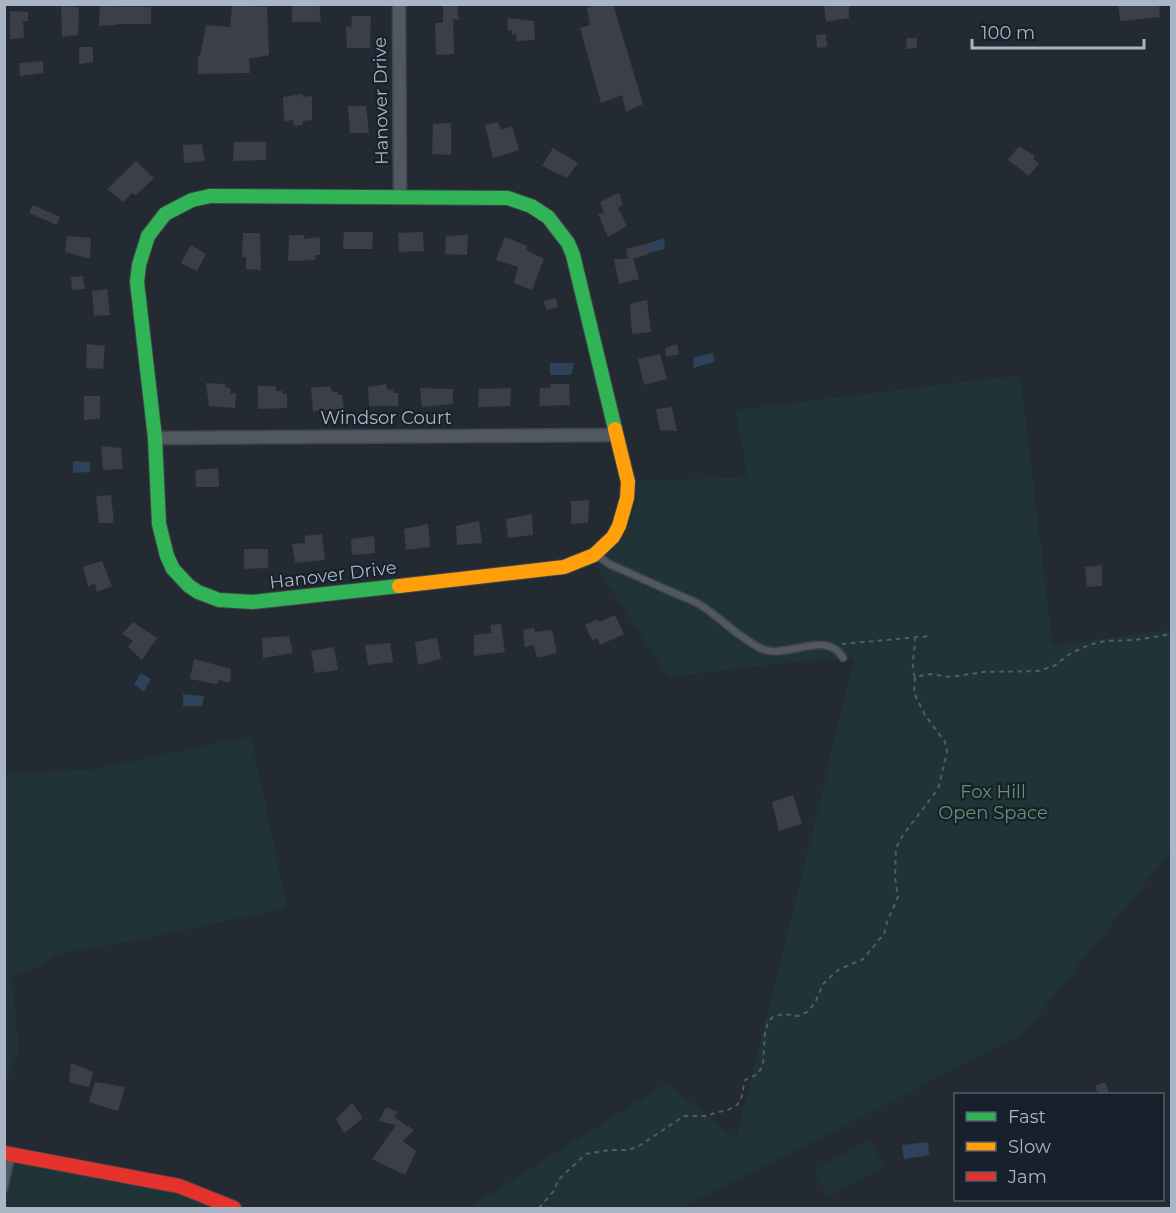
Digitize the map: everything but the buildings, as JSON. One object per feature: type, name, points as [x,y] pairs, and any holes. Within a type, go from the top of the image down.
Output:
[{"type":"street","name":"Hanover Drive","points":[[399,4],[400,197]]},
{"type":"street","name":"Hanover Drive","points":[[210,196],[508,198],[539,209],[552,219],[565,235],[573,255],[617,435],[628,482],[627,504],[622,523],[613,538],[595,554],[581,562],[564,567],[253,603],[235,603],[215,599],[195,590],[182,580],[171,567],[164,550],[160,527],[155,438],[137,282],[139,257],[147,235],[158,221],[174,208],[193,199],[210,196]]},
{"type":"street","name":"Windsor Court","points":[[155,438],[617,435]]},
{"type":"street","points":[[8,1153],[179,1186],[234,1209]]},
{"type":"lane","points":[[595,554],[609,564],[700,605],[754,645],[765,650],[775,652],[827,645],[840,651],[843,658]]},
{"type":"lane","points":[[4,1189],[8,1153]]},
{"type":"path","points":[[915,677],[930,674],[951,678],[983,672],[1038,671],[1054,666],[1071,653],[1089,645],[1172,633]]},
{"type":"path","points":[[827,645],[930,636]]},
{"type":"path","points":[[539,1209],[553,1192],[559,1179],[567,1170],[577,1165],[580,1158],[586,1154],[609,1150],[628,1150],[639,1146],[684,1116],[714,1115],[737,1105],[741,1099],[745,1080],[758,1074],[764,1064],[765,1033],[768,1022],[773,1017],[783,1014],[798,1016],[807,1012],[815,1003],[823,984],[838,970],[863,959],[884,934],[898,897],[895,877],[896,848],[903,835],[938,789],[947,752],[945,742],[914,693],[915,677],[912,666],[915,655],[915,638]]},
{"type":"green space","name":"Fox Hill Open Space","points":[[1020,375],[1053,645],[1171,630],[1171,851],[1022,1035],[681,1208],[468,1208],[667,1083],[736,1139],[855,658],[783,663],[668,677],[596,566],[615,547],[628,528],[635,507],[638,481],[748,477],[735,410]]},
{"type":"green space","points":[[251,736],[287,908],[132,941],[57,954],[43,965],[12,978],[19,1050],[5,1086],[5,773],[96,769]]},
{"type":"green space","points":[[869,1140],[884,1168],[828,1197],[814,1170]]},
{"type":"green space","points":[[5,1159],[159,1188],[221,1208],[5,1208]]},
{"type":"water","points":[[664,238],[665,249],[649,253],[646,244]]},
{"type":"water","points":[[713,353],[714,362],[693,368],[694,357]]},
{"type":"water","points":[[550,363],[574,363],[571,375],[550,375]]},
{"type":"water","points":[[73,461],[90,462],[90,472],[73,473]]},
{"type":"water","points":[[141,673],[151,679],[144,692],[134,684]]},
{"type":"water","points":[[183,694],[204,696],[202,706],[183,706]]},
{"type":"water","points":[[928,1142],[929,1155],[904,1159],[902,1145]]},
{"type":"traffic: fast","points":[[210,196],[508,198],[531,206],[548,217],[568,243],[573,255],[615,429]]},
{"type":"traffic: fast","points":[[210,196],[192,200],[165,214],[148,236],[139,265],[137,282],[155,438],[159,524],[167,556],[173,569],[189,586],[219,600],[253,602],[399,586]]},
{"type":"traffic: slow","points":[[399,586],[564,567],[594,555],[613,537],[619,526],[627,498],[628,482],[615,429]]},
{"type":"traffic: jam","points":[[4,1153],[179,1186],[234,1208]]}]
